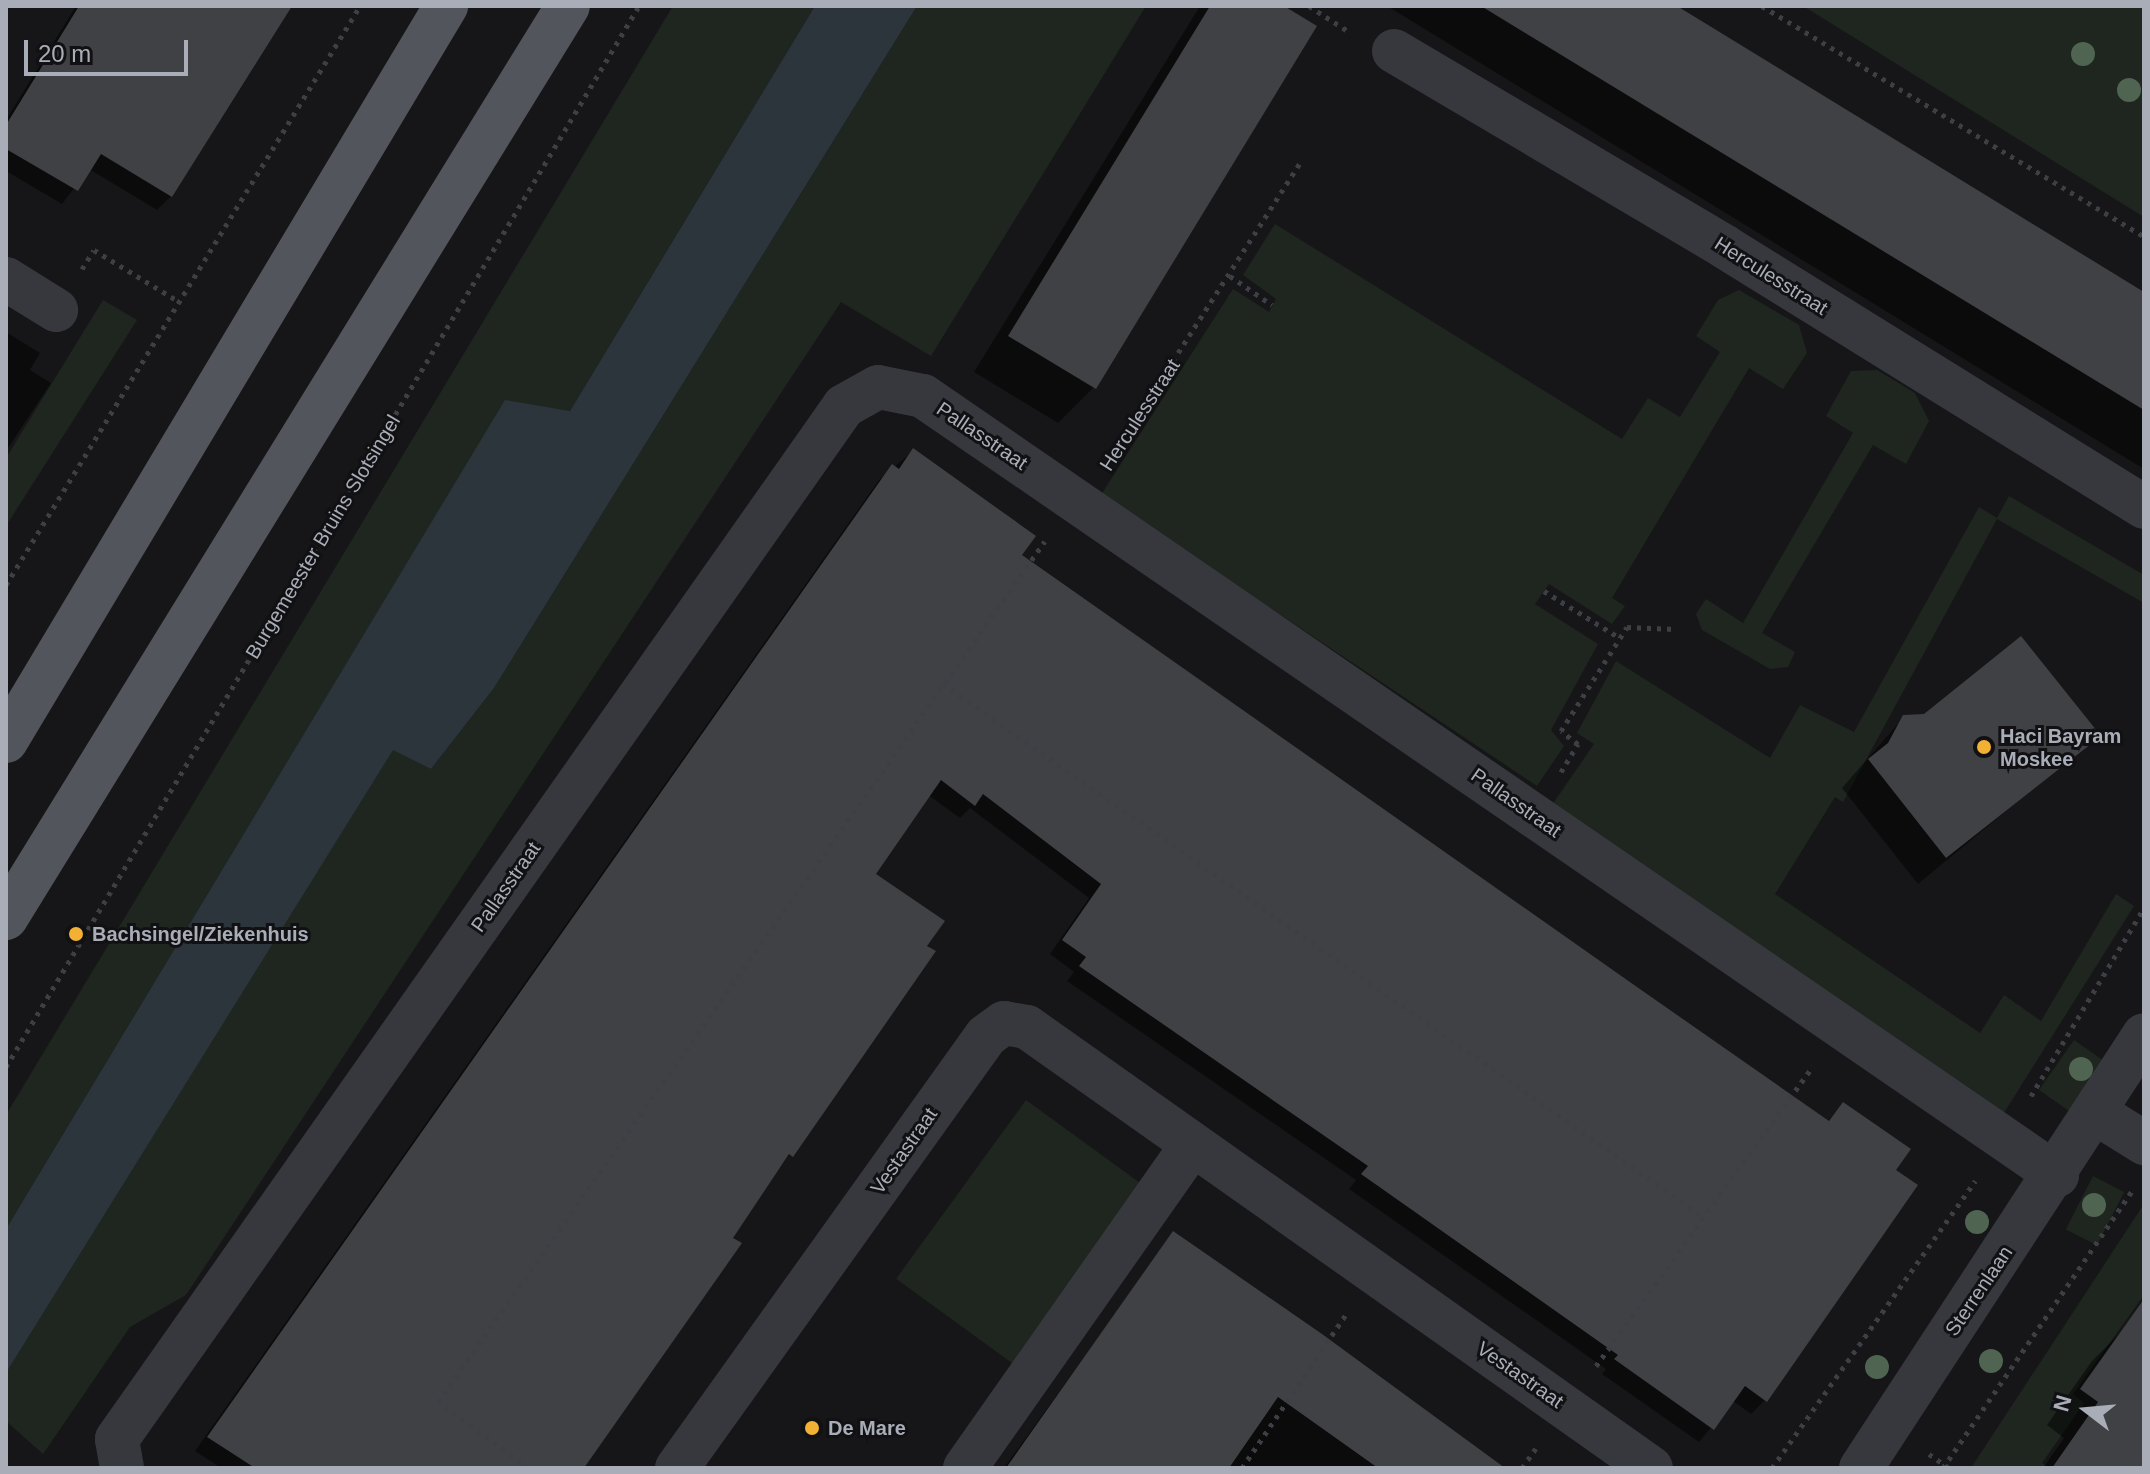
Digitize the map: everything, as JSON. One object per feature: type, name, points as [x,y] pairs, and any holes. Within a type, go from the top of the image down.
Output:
[{"type":"main road","points":[[6,741],[446,6]]},
{"type":"main road","points":[[6,918],[568,6]]},
{"type":"street","name":"Herculesstraat","points":[[1394,51],[1725,247],[2144,507]]},
{"type":"street","points":[[6,279],[56,310]]},
{"type":"street","name":"Pallasstraat","points":[[122,1468],[117,1439],[844,406],[878,387],[923,396],[2057,1175]]},
{"type":"street","name":"Vestastraat","points":[[677,1468],[986,1036],[1004,1023],[1027,1027],[1651,1468]]},
{"type":"street","name":"Sterrenlaan","points":[[1861,1468],[2057,1175],[2144,1035]]},
{"type":"street","points":[[2096,1113],[2140,1164]]},
{"type":"street","points":[[965,1468],[1192,1145]]},
{"type":"path","points":[[6,585],[360,6]]},
{"type":"path","name":"Burgemeester Bruins Slotsingel","points":[[6,1067],[639,6]]},
{"type":"path","points":[[1762,6],[2144,236]]},
{"type":"path","name":"Herculesstraat","points":[[529,1468],[438,1402],[1036,551],[1082,503],[1300,163]]},
{"type":"path","points":[[56,310],[94,250],[180,302]]},
{"type":"path","points":[[1230,276],[1272,305]]},
{"type":"path","points":[[1544,591],[1620,638]]},
{"type":"path","points":[[1535,815],[1578,744],[1561,731],[1627,627],[1676,629]]},
{"type":"path","points":[[943,684],[1705,1218]]},
{"type":"path","points":[[1772,1468],[2005,1139],[2144,908]]},
{"type":"path","points":[[1565,1407],[1705,1218],[1841,1026]]},
{"type":"path","points":[[1943,1468],[2140,1164]]},
{"type":"path","points":[[1242,1468],[1374,1273]]},
{"type":"shaded area","points":[[673,6],[815,6],[570,411],[505,401],[6,1229],[6,1115]]},
{"type":"shaded area","points":[[815,6],[917,6],[494,688],[431,769],[393,750],[6,1373],[6,1229],[505,400],[570,411]]},
{"type":"shaded area","points":[[917,6],[1146,6],[931,356],[841,302],[186,1295],[130,1327],[43,1454],[6,1421],[6,1373],[393,749],[431,769],[494,688]]},
{"type":"shaded area","points":[[1803,6],[2144,6],[2144,217]]},
{"type":"shaded area","points":[[1275,224],[1622,439],[1648,398],[1680,417],[1720,352],[1696,336],[1718,300],[1739,290],[1799,325],[1807,353],[1783,389],[1749,368],[1612,598],[1625,606],[1612,624],[1549,584],[1535,604],[1598,644],[1551,730],[1564,746],[1537,786],[1101,495],[1233,289],[1269,312],[1276,299],[1243,275]]},
{"type":"shaded area","points":[[103,300],[137,320],[6,526],[6,458]]},
{"type":"shaded area","points":[[1877,370],[1915,393],[1929,421],[1906,464],[1873,445],[1762,633],[1795,652],[1788,667],[1770,669],[1702,630],[1696,614],[1706,599],[1743,623],[1853,433],[1826,416],[1851,371]]},
{"type":"shaded area","points":[[2009,496],[2144,575],[2144,603],[1997,519],[1843,802],[1835,797],[1775,894],[1980,1033],[2004,995],[2041,1021],[2116,894],[2134,906],[2002,1116],[1552,805],[1594,744],[1577,733],[1616,661],[1770,758],[1800,705],[1854,732],[1979,507],[1997,518]]},
{"type":"shaded area","points":[[2074,1040],[2105,1062],[2070,1112],[2039,1090]]},
{"type":"shaded area","points":[[1026,1100],[1147,1188],[1017,1367],[896,1279]]},
{"type":"shaded area","points":[[2093,1176],[2124,1192],[2097,1245],[2066,1229]]},
{"type":"shaded area","points":[[2142,1207],[2144,1295],[2073,1394],[2084,1403],[2042,1463],[2049,1468],[1971,1468]]},
{"type":"building","points":[[79,6],[292,6],[172,197],[101,154],[78,191],[6,149],[6,125]]},
{"type":"building","points":[[1210,6],[1284,6],[1317,26],[1096,389],[1008,336]]},
{"type":"building","points":[[1481,6],[1677,6],[2144,292],[2144,410]]},
{"type":"building","points":[[913,448],[1036,536],[1022,555],[1637,987],[1829,1121],[1843,1102],[1911,1149],[1896,1170],[1918,1185],[1767,1402],[1745,1386],[1714,1430],[1614,1359],[1618,1355],[1361,1174],[1368,1166],[1079,966],[1086,957],[1062,940],[1101,884],[983,794],[975,806],[941,780],[876,874],[945,921],[927,946],[936,951],[793,1157],[789,1154],[733,1238],[742,1243],[584,1468],[255,1468],[207,1437],[892,464],[899,469]]},
{"type":"building","name":"Haci Bayram Moskee","points":[[2021,636],[2101,736],[1946,858],[1868,759],[1888,743],[1903,715],[1924,714]]},
{"type":"building","points":[[1173,1231],[1322,1334],[1505,1468],[1378,1468],[1278,1397],[1229,1468],[1006,1468]]},
{"type":"building","points":[[2144,1299],[2144,1468],[2052,1468],[2098,1402],[2080,1389]]},
{"type":"place","name":"Haci Bayram Moskee","points":[[1984,747]]},
{"type":"place","name":"Bachsingel/Ziekenhuis","points":[[76,934]]},
{"type":"place","name":"De Mare","points":[[812,1428]]}]
